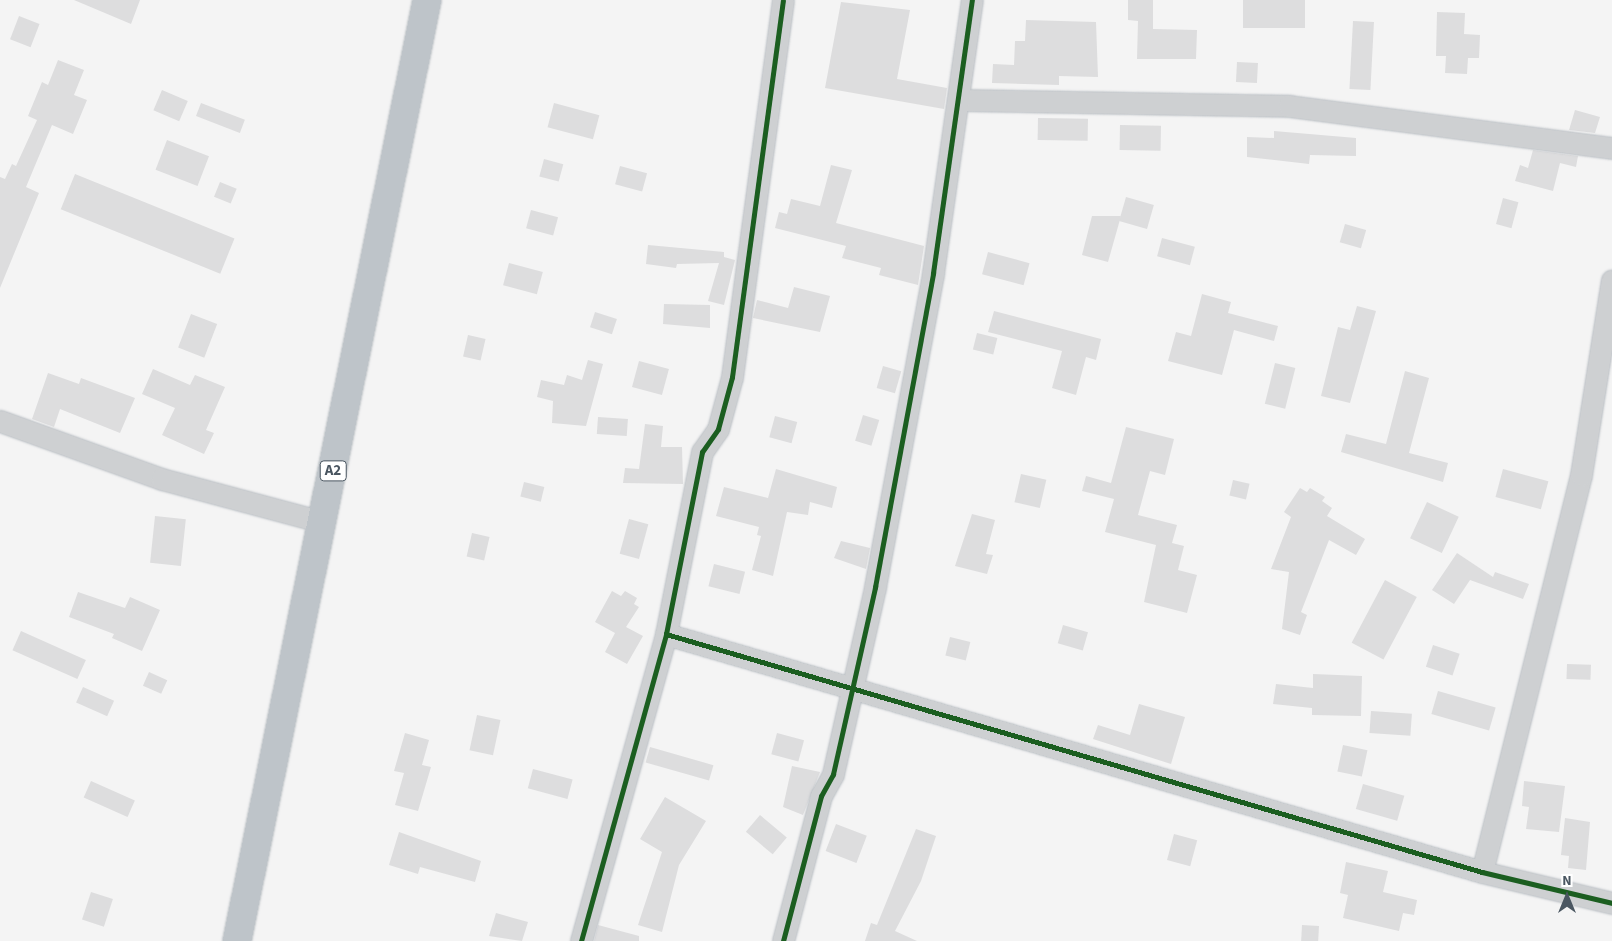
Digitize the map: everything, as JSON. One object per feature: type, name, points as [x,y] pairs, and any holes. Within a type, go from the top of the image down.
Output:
[{"type":"highway","name":"A2","points":[[236,941],[323,522],[427,0]]},
{"type":"street","points":[[581,941],[666,634],[702,452],[718,429],[732,377],[783,0]]},
{"type":"street","points":[[783,941],[822,796],[833,774],[850,687],[875,587],[959,100],[972,0]]},
{"type":"street","points":[[959,100],[1289,106],[1612,148]]},
{"type":"street","points":[[1482,872],[1581,475],[1612,280]]},
{"type":"street","points":[[0,421],[162,478],[323,522]]},
{"type":"street","points":[[666,634],[1482,872],[1612,902]]},
{"type":"building","points":[[74,0],[140,0],[131,24]]},
{"type":"building","points":[[1128,0],[1153,0],[1153,29],[1197,30],[1196,59],[1137,59],[1138,21],[1128,20]]},
{"type":"building","points":[[1243,0],[1305,0],[1305,28],[1243,28]]},
{"type":"building","points":[[841,2],[910,10],[897,79],[947,88],[944,109],[825,88]]},
{"type":"building","points":[[1437,12],[1465,13],[1464,34],[1480,35],[1479,58],[1468,58],[1467,74],[1445,73],[1446,56],[1436,56]]},
{"type":"building","points":[[19,16],[40,24],[31,47],[10,39]]},
{"type":"building","points":[[1026,20],[1096,22],[1098,77],[1059,76],[1059,85],[992,83],[993,64],[1014,65],[1015,41],[1025,41]]},
{"type":"building","points":[[1353,21],[1374,22],[1370,90],[1349,89]]},
{"type":"building","points":[[58,60],[84,70],[74,95],[87,100],[73,134],[52,125],[26,187],[39,193],[0,288],[0,177],[5,179],[12,164],[16,166],[37,120],[28,116],[42,82],[48,85]]},
{"type":"building","points":[[1237,62],[1258,63],[1257,83],[1236,82]]},
{"type":"building","points":[[162,90],[188,101],[179,121],[153,110]]},
{"type":"building","points":[[201,103],[245,120],[240,133],[196,116]]},
{"type":"building","points":[[554,103],[599,115],[593,139],[548,127]]},
{"type":"building","points":[[1575,110],[1600,117],[1595,133],[1569,130]]},
{"type":"building","points":[[1038,118],[1088,119],[1088,141],[1038,140]]},
{"type":"building","points":[[1120,125],[1161,126],[1161,151],[1120,150]]},
{"type":"building","points":[[1274,131],[1356,138],[1356,156],[1310,155],[1309,164],[1247,157],[1247,137],[1274,138]]},
{"type":"building","points":[[167,140],[209,156],[198,186],[156,170]]},
{"type":"building","points":[[1533,150],[1578,156],[1576,167],[1560,163],[1553,191],[1515,181],[1520,165],[1528,168]]},
{"type":"building","points":[[544,159],[563,164],[559,182],[539,176]]},
{"type":"building","points":[[831,165],[852,170],[836,223],[924,246],[918,285],[879,275],[881,268],[842,258],[846,246],[775,228],[779,212],[787,214],[791,199],[820,206]]},
{"type":"building","points":[[620,166],[647,173],[642,192],[615,184]]},
{"type":"building","points":[[75,174],[234,238],[220,274],[61,209]]},
{"type":"building","points":[[220,182],[237,189],[231,204],[214,197]]},
{"type":"building","points":[[1126,197],[1154,205],[1147,229],[1119,221]]},
{"type":"building","points":[[1503,198],[1518,202],[1511,228],[1496,224]]},
{"type":"building","points":[[531,210],[558,217],[553,236],[526,228]]},
{"type":"building","points":[[1092,216],[1121,216],[1108,262],[1082,255]]},
{"type":"building","points":[[1345,224],[1366,230],[1361,248],[1340,242]]},
{"type":"building","points":[[1162,238],[1195,247],[1190,265],[1157,256]]},
{"type":"building","points":[[648,245],[724,252],[724,257],[735,260],[724,305],[708,301],[719,263],[677,264],[676,268],[646,264]]},
{"type":"building","points":[[988,252],[1030,263],[1024,285],[982,274]]},
{"type":"building","points":[[509,263],[543,272],[537,294],[503,285]]},
{"type":"building","points":[[794,287],[830,296],[820,332],[753,318],[757,300],[788,308]]},
{"type":"building","points":[[1202,294],[1231,302],[1228,313],[1278,326],[1274,341],[1234,330],[1222,375],[1168,361],[1176,332],[1191,336]]},
{"type":"building","points":[[664,304],[710,305],[710,328],[663,324]]},
{"type":"building","points":[[1357,306],[1376,311],[1350,403],[1321,396],[1338,327],[1350,330]]},
{"type":"building","points":[[994,311],[1101,339],[1096,360],[1086,357],[1076,395],[1052,388],[1062,351],[988,332]]},
{"type":"building","points":[[595,312],[617,319],[612,334],[590,327]]},
{"type":"building","points":[[191,314],[217,324],[204,358],[178,348]]},
{"type":"building","points":[[977,333],[997,338],[993,355],[973,349]]},
{"type":"building","points":[[468,335],[486,339],[481,360],[463,356]]},
{"type":"building","points":[[588,360],[603,364],[586,426],[552,423],[553,401],[537,397],[541,380],[564,385],[567,375],[582,380]]},
{"type":"building","points":[[639,361],[669,369],[662,395],[632,387]]},
{"type":"building","points":[[1275,363],[1295,368],[1285,409],[1265,404]]},
{"type":"building","points":[[883,366],[901,371],[895,393],[877,388]]},
{"type":"building","points":[[153,369],[190,385],[195,375],[225,387],[206,430],[214,433],[204,454],[162,435],[175,408],[142,394]]},
{"type":"building","points":[[1405,371],[1429,378],[1409,453],[1448,463],[1443,482],[1341,452],[1346,434],[1386,444]]},
{"type":"building","points":[[48,373],[79,384],[81,378],[135,398],[120,433],[60,409],[54,427],[32,419]]},
{"type":"building","points":[[863,415],[879,420],[871,446],[855,441]]},
{"type":"building","points":[[775,416],[797,422],[792,443],[769,437]]},
{"type":"building","points":[[598,417],[628,419],[627,436],[597,434]]},
{"type":"building","points":[[645,424],[663,426],[661,447],[682,447],[683,484],[623,483],[625,468],[639,469]]},
{"type":"building","points":[[1126,427],[1174,439],[1165,475],[1150,471],[1138,515],[1177,525],[1172,543],[1184,546],[1178,570],[1197,575],[1187,613],[1144,602],[1156,545],[1105,532],[1114,499],[1082,491],[1086,476],[1111,483]]},
{"type":"building","points":[[776,469],[837,487],[832,508],[810,502],[808,515],[787,512],[773,576],[752,570],[761,536],[757,535],[759,527],[716,516],[724,487],[768,498]]},
{"type":"building","points":[[1503,469],[1548,481],[1541,509],[1495,497]]},
{"type":"building","points":[[1021,474],[1046,480],[1040,508],[1014,502]]},
{"type":"building","points":[[1233,480],[1250,484],[1246,499],[1229,496]]},
{"type":"building","points":[[524,482],[544,487],[541,502],[520,497]]},
{"type":"building","points":[[1300,488],[1307,492],[1310,488],[1325,497],[1322,501],[1332,508],[1327,516],[1365,539],[1356,555],[1329,540],[1301,612],[1307,615],[1300,635],[1282,629],[1289,572],[1271,569],[1291,517],[1284,512]]},
{"type":"building","points":[[1427,502],[1459,517],[1442,553],[1410,538]]},
{"type":"building","points":[[972,514],[995,520],[986,554],[993,555],[987,574],[955,566]]},
{"type":"building","points":[[155,516],[186,519],[181,566],[150,563]]},
{"type":"building","points":[[629,519],[648,524],[639,559],[620,554]]},
{"type":"building","points":[[472,533],[490,537],[484,560],[467,556]]},
{"type":"building","points":[[841,541],[870,548],[866,569],[834,558]]},
{"type":"building","points":[[1457,553],[1493,577],[1495,572],[1529,584],[1523,599],[1470,580],[1454,604],[1432,590]]},
{"type":"building","points":[[714,564],[745,572],[739,594],[708,586]]},
{"type":"building","points":[[1385,580],[1417,597],[1383,660],[1352,643]]},
{"type":"building","points":[[612,591],[621,596],[625,591],[637,598],[634,604],[639,607],[626,627],[643,636],[627,664],[605,652],[615,633],[595,622]]},
{"type":"building","points":[[78,592],[125,608],[130,597],[160,610],[142,651],[112,638],[114,634],[69,617]]},
{"type":"building","points":[[1063,625],[1088,632],[1083,650],[1058,643]]},
{"type":"building","points":[[21,631],[86,660],[77,679],[12,650]]},
{"type":"building","points":[[950,637],[970,642],[966,661],[945,655]]},
{"type":"building","points":[[1433,645],[1460,654],[1453,676],[1426,667]]},
{"type":"building","points":[[1567,664],[1591,665],[1590,680],[1566,679]]},
{"type":"building","points":[[149,672],[167,680],[161,694],[143,686]]},
{"type":"building","points":[[1313,674],[1362,676],[1361,716],[1312,715],[1312,708],[1273,704],[1276,684],[1313,688]]},
{"type":"building","points":[[83,687],[114,701],[107,716],[76,703]]},
{"type":"building","points":[[1438,691],[1496,708],[1489,731],[1431,714]]},
{"type":"building","points":[[1139,704],[1185,717],[1171,764],[1093,739],[1098,725],[1130,735]]},
{"type":"building","points":[[1371,711],[1412,714],[1410,736],[1369,733]]},
{"type":"building","points":[[477,715],[500,720],[493,755],[470,750]]},
{"type":"building","points":[[405,733],[429,740],[422,765],[431,767],[418,811],[395,805],[404,773],[394,771]]},
{"type":"building","points":[[777,733],[804,740],[798,761],[771,754]]},
{"type":"building","points":[[1343,745],[1367,750],[1362,777],[1337,771]]},
{"type":"building","points":[[650,747],[713,765],[709,781],[646,762]]},
{"type":"building","points":[[792,766],[820,772],[803,815],[783,807]]},
{"type":"building","points":[[533,769],[573,780],[567,799],[528,788]]},
{"type":"building","points":[[91,781],[135,801],[128,817],[84,797]]},
{"type":"building","points":[[1524,781],[1565,786],[1559,832],[1526,829],[1529,807],[1522,806]]},
{"type":"building","points":[[1363,784],[1404,796],[1397,821],[1356,809]]},
{"type":"building","points":[[665,797],[706,821],[679,865],[662,932],[638,925],[662,852],[640,839]]},
{"type":"building","points":[[760,815],[787,837],[773,854],[746,832]]},
{"type":"building","points":[[1565,818],[1590,822],[1586,870],[1568,868],[1569,856],[1561,855]]},
{"type":"building","points":[[836,824],[867,836],[856,863],[826,851]]},
{"type":"building","points":[[916,829],[936,836],[921,881],[895,931],[917,941],[865,941],[871,923],[877,925]]},
{"type":"building","points":[[399,832],[481,861],[475,882],[420,867],[418,874],[389,865]]},
{"type":"building","points":[[1174,834],[1197,840],[1190,866],[1167,860]]},
{"type":"building","points":[[1346,862],[1388,871],[1383,892],[1417,900],[1414,915],[1403,913],[1399,931],[1343,918],[1348,895],[1340,893]]},
{"type":"building","points":[[91,892],[113,899],[104,927],[82,920]]},
{"type":"building","points":[[496,913],[528,922],[522,941],[489,936]]},
{"type":"building","points":[[598,925],[639,936],[639,941],[594,941]]},
{"type":"building","points":[[1302,925],[1319,926],[1318,941],[1301,941]]},
{"type":"cycle path","points":[[581,941],[666,634],[702,452],[718,429],[732,377],[783,0]]},
{"type":"cycle path","points":[[783,941],[821,796],[833,774],[875,587],[933,273],[972,0]]},
{"type":"cycle path","points":[[666,634],[1482,872],[1612,903]]}]
